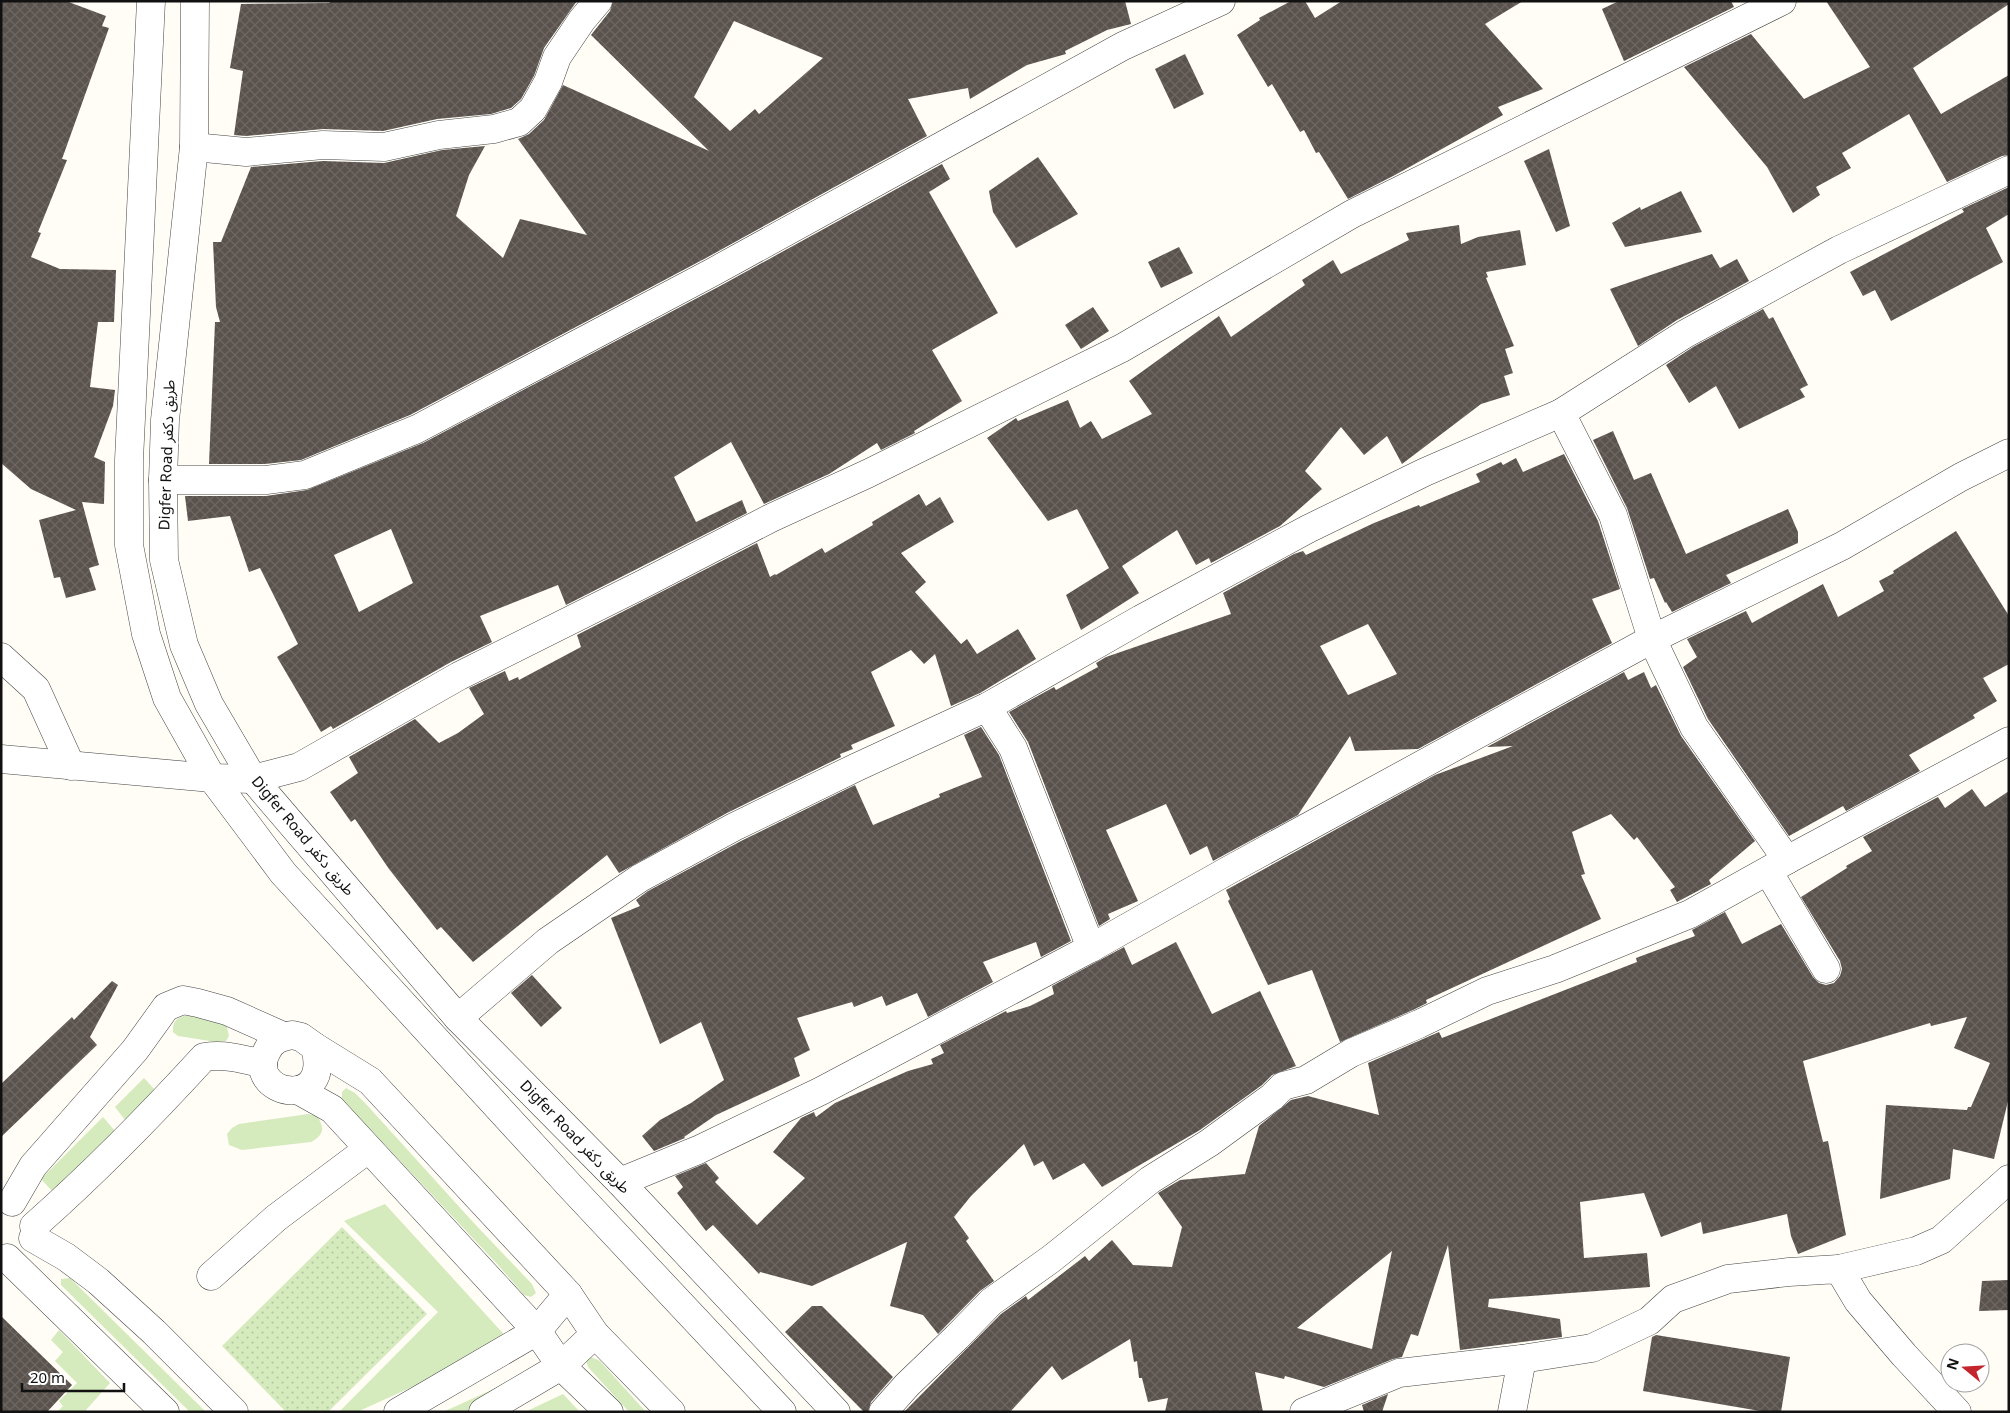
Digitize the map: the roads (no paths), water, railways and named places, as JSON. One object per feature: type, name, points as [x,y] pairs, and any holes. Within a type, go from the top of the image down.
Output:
[{"type":"street","points":[[151,1],[129,460],[129,545],[146,634],[167,698],[212,778],[283,873],[570,1186],[782,1412]]},
{"type":"street","name":"Digfer Road طريق دكفر","points":[[195,1],[194,148],[165,420],[163,480],[164,560],[184,645],[209,704],[253,779],[458,1018],[620,1182],[836,1412]]},
{"type":"street","points":[[194,148],[246,152],[323,145],[384,147],[439,135],[494,129],[519,122],[533,110],[548,82],[557,57],[582,20],[598,1]]},
{"type":"street","points":[[163,480],[266,480],[305,475],[417,429],[722,268],[1123,46],[1222,1]]},
{"type":"street","points":[[1,759],[212,778],[253,779],[299,767],[459,676],[642,585],[770,518],[867,474],[1122,348],[1352,214],[1782,1]]},
{"type":"street","points":[[458,1018],[548,941],[640,878],[751,819],[857,767],[987,707],[1149,614],[1308,529],[1425,472],[1561,413],[1685,334],[1822,260],[2009,170]]},
{"type":"street","points":[[1561,413],[1613,515],[1652,639],[1694,727],[1778,865],[1826,969]]},
{"type":"street","points":[[620,1182],[698,1150],[821,1091],[1091,948],[1229,870],[1652,639],[1842,546],[1961,477],[2009,453]]},
{"type":"street","points":[[1,657],[36,689],[71,766]]},
{"type":"street","points":[[987,707],[1013,748],[1091,948]]},
{"type":"street","points":[[883,1412],[907,1385],[991,1302],[1051,1259],[1150,1180],[1209,1143],[1272,1097],[1283,1086],[1306,1080],[1351,1053],[1419,1024],[1487,991],[1555,969],[1690,914],[2009,741]]},
{"type":"street","points":[[234,1412],[154,1332],[98,1281],[34,1232],[30,1215],[22,1206],[6,1202],[33,1166],[135,1050],[166,1006],[183,1000],[228,1011],[284,1036],[301,1037],[370,1081],[568,1294],[595,1334],[671,1412]]},
{"type":"street","points":[[284,1036],[275,1040],[269,1046],[264,1055],[263,1064],[264,1073],[274,1086],[282,1090],[298,1090],[307,1087],[317,1073],[319,1064],[316,1047]]},
{"type":"street","points":[[4,1257],[18,1256],[28,1248],[34,1232],[128,1138],[204,1057],[219,1055],[263,1064]]},
{"type":"street","points":[[298,1090],[332,1109],[537,1331],[561,1366],[609,1412]]},
{"type":"street","points":[[212,1276],[276,1218],[368,1149]]},
{"type":"street","points":[[1304,1412],[1399,1373],[1522,1359],[1592,1348],[1649,1321],[1673,1299],[1728,1279],[1839,1269],[1916,1251],[1942,1240],[2009,1179]]},
{"type":"street","points":[[4,1257],[165,1412]]},
{"type":"street","points":[[1839,1269],[1858,1301],[1904,1356],[1957,1412]]},
{"type":"street","points":[[398,1412],[537,1331],[568,1294]]},
{"type":"street","points":[[483,1412],[561,1366],[595,1334]]},
{"type":"street","points":[[1512,1412],[1522,1359]]}]
